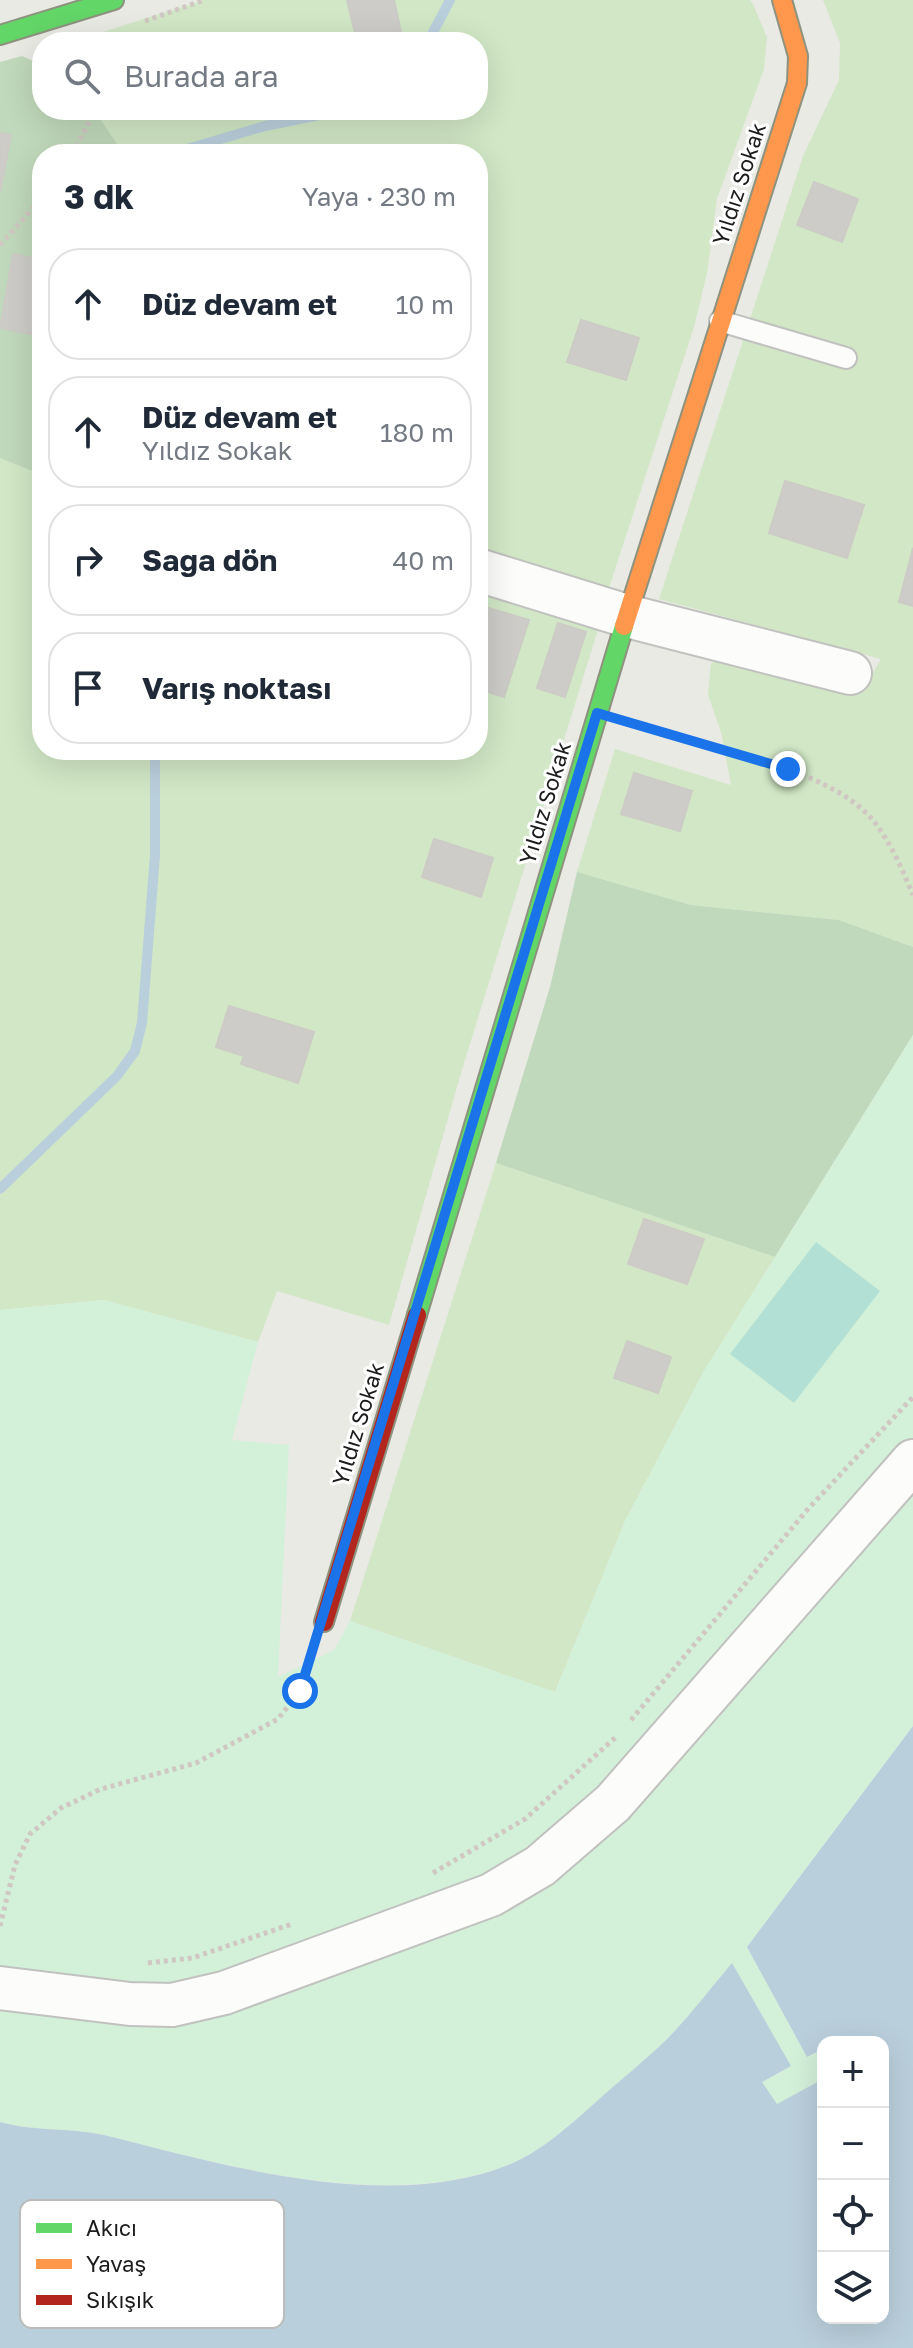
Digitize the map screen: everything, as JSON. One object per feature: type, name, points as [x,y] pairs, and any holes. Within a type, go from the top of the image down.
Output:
[{"type":"street","points":[[0,35],[114,0]]},
{"type":"street","name":"Yıldız Sokak","points":[[324,1622],[597,713],[797,83],[798,56],[782,0]]},
{"type":"street","points":[[488,573],[627,616],[850,673]]},
{"type":"street","points":[[0,1988],[130,2004],[172,2005],[224,1993],[491,1895],[540,1866],[613,1803],[913,1461]]},
{"type":"lane","points":[[720,321],[846,358]]},
{"type":"path","points":[[78,144],[90,120]]},
{"type":"path","points":[[0,245],[32,209]]},
{"type":"path","points":[[597,713],[788,769],[836,791],[871,818],[897,858],[913,895]]},
{"type":"path","points":[[629,1722],[808,1509],[913,1397]]},
{"type":"path","points":[[0,1926],[15,1865],[30,1834],[61,1808],[87,1795],[196,1763],[278,1719],[300,1691],[324,1622]]},
{"type":"path","points":[[429,1874],[525,1819],[619,1734]]},
{"type":"path","points":[[134,1963],[192,1958],[303,1920]]},
{"type":"green space","points":[[204,0],[750,0],[767,37],[764,69],[717,199],[707,273],[694,327],[608,591],[488,554],[488,144],[117,144],[101,120],[488,120],[488,32],[103,32]]},
{"type":"green space","points":[[823,0],[913,0],[913,947],[839,920],[691,905],[577,872],[615,749],[731,785],[721,732],[708,695],[711,663],[733,656],[855,685],[871,676],[881,659],[659,599],[803,156],[839,80],[840,43]]},
{"type":"green space","points":[[22,56],[32,60],[32,120],[101,120],[117,144],[32,144],[32,471],[0,458],[0,62]]},
{"type":"green space","points":[[0,458],[32,471],[32,760],[488,760],[488,588],[600,623],[461,1073],[389,1325],[277,1291],[258,1342],[104,1300],[0,1310]]},
{"type":"green space","points":[[577,872],[691,905],[839,920],[913,947],[913,1035],[775,1257],[496,1163],[550,987]]},
{"type":"green space","points":[[913,1035],[913,1726],[747,1947],[807,2057],[817,2052],[817,2082],[777,2105],[762,2082],[790,2067],[732,1964],[669,2037],[555,2137],[508,2165],[461,2178],[411,2185],[308,2179],[255,2171],[94,2133],[0,2122],[0,1310],[104,1300],[258,1342],[232,1440],[289,1445],[278,1677],[334,1650],[350,1621],[555,1692],[625,1521],[704,1371]]},
{"type":"green space","points":[[496,1163],[775,1257],[704,1371],[625,1521],[555,1692],[350,1621]]},
{"type":"shaded area","points":[[816,1242],[880,1291],[794,1403],[730,1354]]},
{"type":"shaded area","points":[[913,1726],[913,2348],[0,2348],[0,2122],[94,2133],[204,2160],[308,2180],[360,2185],[412,2185],[461,2179],[508,2165],[555,2137],[669,2037],[732,1963],[791,2066],[762,2082],[777,2104],[817,2082],[817,2324],[889,2324],[889,2036],[817,2036],[817,2052],[807,2057],[747,1947]]},
{"type":"building","points":[[347,0],[394,0],[401,32],[355,32]]},
{"type":"building","points":[[0,133],[11,135],[0,193]]},
{"type":"building","points":[[814,182],[858,199],[842,242],[797,225]]},
{"type":"building","points":[[13,254],[32,258],[32,334],[0,328]]},
{"type":"building","points":[[581,320],[639,338],[626,380],[567,362]]},
{"type":"building","points":[[785,481],[864,505],[847,558],[769,533]]},
{"type":"building","points":[[913,548],[913,606],[899,602]]},
{"type":"building","points":[[488,608],[529,620],[504,697],[488,692]]},
{"type":"building","points":[[558,623],[586,632],[565,697],[537,688]]},
{"type":"building","points":[[634,773],[692,791],[680,831],[621,814]]},
{"type":"building","points":[[434,839],[493,858],[481,897],[422,877]]},
{"type":"building","points":[[229,1006],[314,1032],[298,1083],[241,1064],[244,1056],[216,1047]]},
{"type":"building","points":[[644,1219],[704,1239],[687,1284],[628,1264]]},
{"type":"building","points":[[627,1341],[671,1357],[658,1393],[614,1378]]},
{"type":"waterway","points":[[433,32],[450,0]]},
{"type":"waterway","points":[[204,144],[295,120]]},
{"type":"waterway","points":[[0,1189],[117,1076],[135,1051],[142,1023],[155,855],[155,760]]},
{"type":"traffic: fast","points":[[0,35],[114,0]]},
{"type":"traffic: fast","points":[[417,1315],[624,626]]},
{"type":"traffic: slow","points":[[624,626],[797,83],[798,56],[782,0]]},
{"type":"traffic: jam","points":[[324,1622],[417,1315]]},
{"type":"route","points":[[300,1691],[324,1622],[597,713],[788,769]]}]
